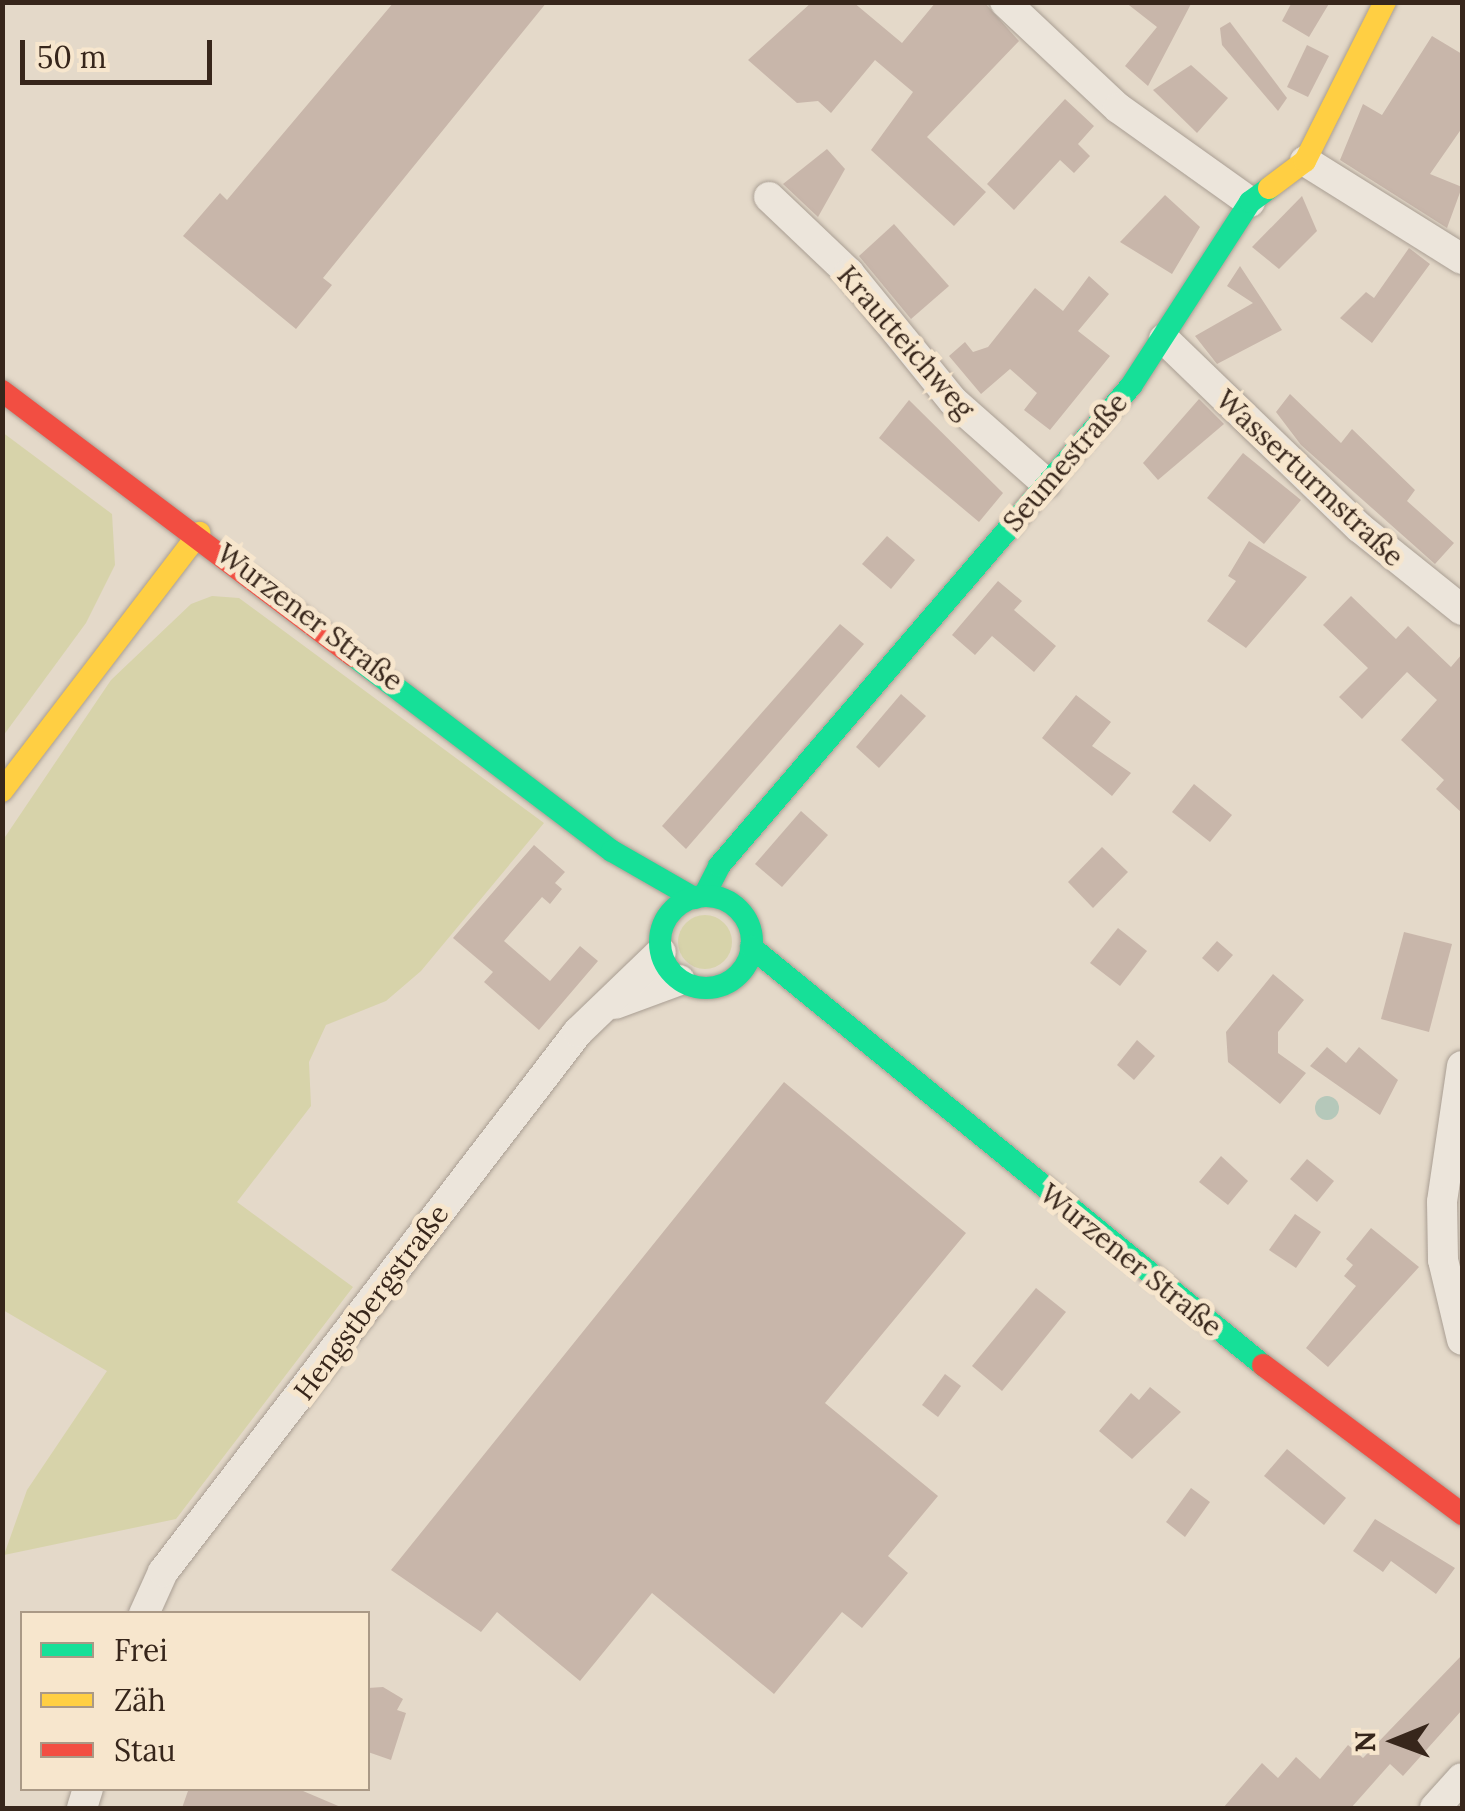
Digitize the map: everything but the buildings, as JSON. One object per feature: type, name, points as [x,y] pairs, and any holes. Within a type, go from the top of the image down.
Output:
[{"type":"main road","name":"Seumestraße","points":[[699,897],[719,866],[1046,484],[1164,339],[1250,202],[1306,161],[1385,2]]},
{"type":"main road","name":"Wurzener Straße","points":[[2,390],[199,533],[612,851],[699,897],[739,911],[751,947],[819,1011],[1357,1442],[1458,1506]]},
{"type":"main road","points":[[2,791],[199,533]]},
{"type":"main road","name":"Wurzener Straße","points":[[612,851],[665,922]]},
{"type":"main road","points":[[680,980],[661,952],[665,922],[699,897]]},
{"type":"main road","points":[[732,979],[751,947]]},
{"type":"main road","name":"Wurzener Straße","points":[[680,980],[706,988],[732,979],[819,1011]]},
{"type":"street","points":[[1005,2],[1118,108],[1250,202]]},
{"type":"street","points":[[1306,161],[1462,259]]},
{"type":"street","name":"Krautteichweg","points":[[769,197],[849,273],[953,401],[1046,484]]},
{"type":"street","name":"Wasserturmstraße","points":[[1164,339],[1312,484],[1462,610]]},
{"type":"street","name":"Hengstbergstraße","points":[[145,1611],[163,1572],[578,1032],[615,1004],[661,952]]},
{"type":"street","name":"Hengstbergstraße","points":[[615,1004],[680,980]]},
{"type":"street","points":[[1462,1066],[1442,1202],[1443,1260],[1462,1340]]},
{"type":"street","points":[[1435,1808],[1462,1778]]},
{"type":"shaded area","points":[[2,432],[112,514],[115,565],[86,623],[3,736]]},
{"type":"shaded area","points":[[212,596],[239,598],[544,823],[421,971],[386,1001],[326,1025],[309,1062],[311,1106],[237,1202],[353,1287],[176,1519],[4,1555],[27,1490],[107,1371],[3,1310],[3,840],[111,680],[191,604]]},
{"type":"shaded area","points":[[705,915],[724,923],[732,942],[724,961],[705,969],[686,961],[678,942],[686,923]]},
{"type":"shaded area","points":[[1327,1096],[1336,1099],[1336,1117],[1327,1120],[1318,1117],[1315,1108],[1318,1099]]},
{"type":"traffic: fast","points":[[704,896],[719,866],[1131,386],[1250,202],[1269,188]]},
{"type":"traffic: fast","points":[[354,656],[612,851],[694,898]]},
{"type":"traffic: fast","points":[[706,896],[723,900],[738,910],[748,925],[752,942],[748,959],[738,974],[723,984],[706,988],[689,984],[674,974],[664,959],[660,942],[664,925],[674,910],[689,900],[706,896]]},
{"type":"traffic: fast","points":[[751,947],[1263,1365]]},
{"type":"traffic: slow","points":[[1269,188],[1305,161],[1385,2]]},
{"type":"traffic: slow","points":[[2,791],[199,533]]},
{"type":"traffic: jam","points":[[2,391],[354,656]]},
{"type":"traffic: jam","points":[[1263,1365],[1462,1514]]}]
